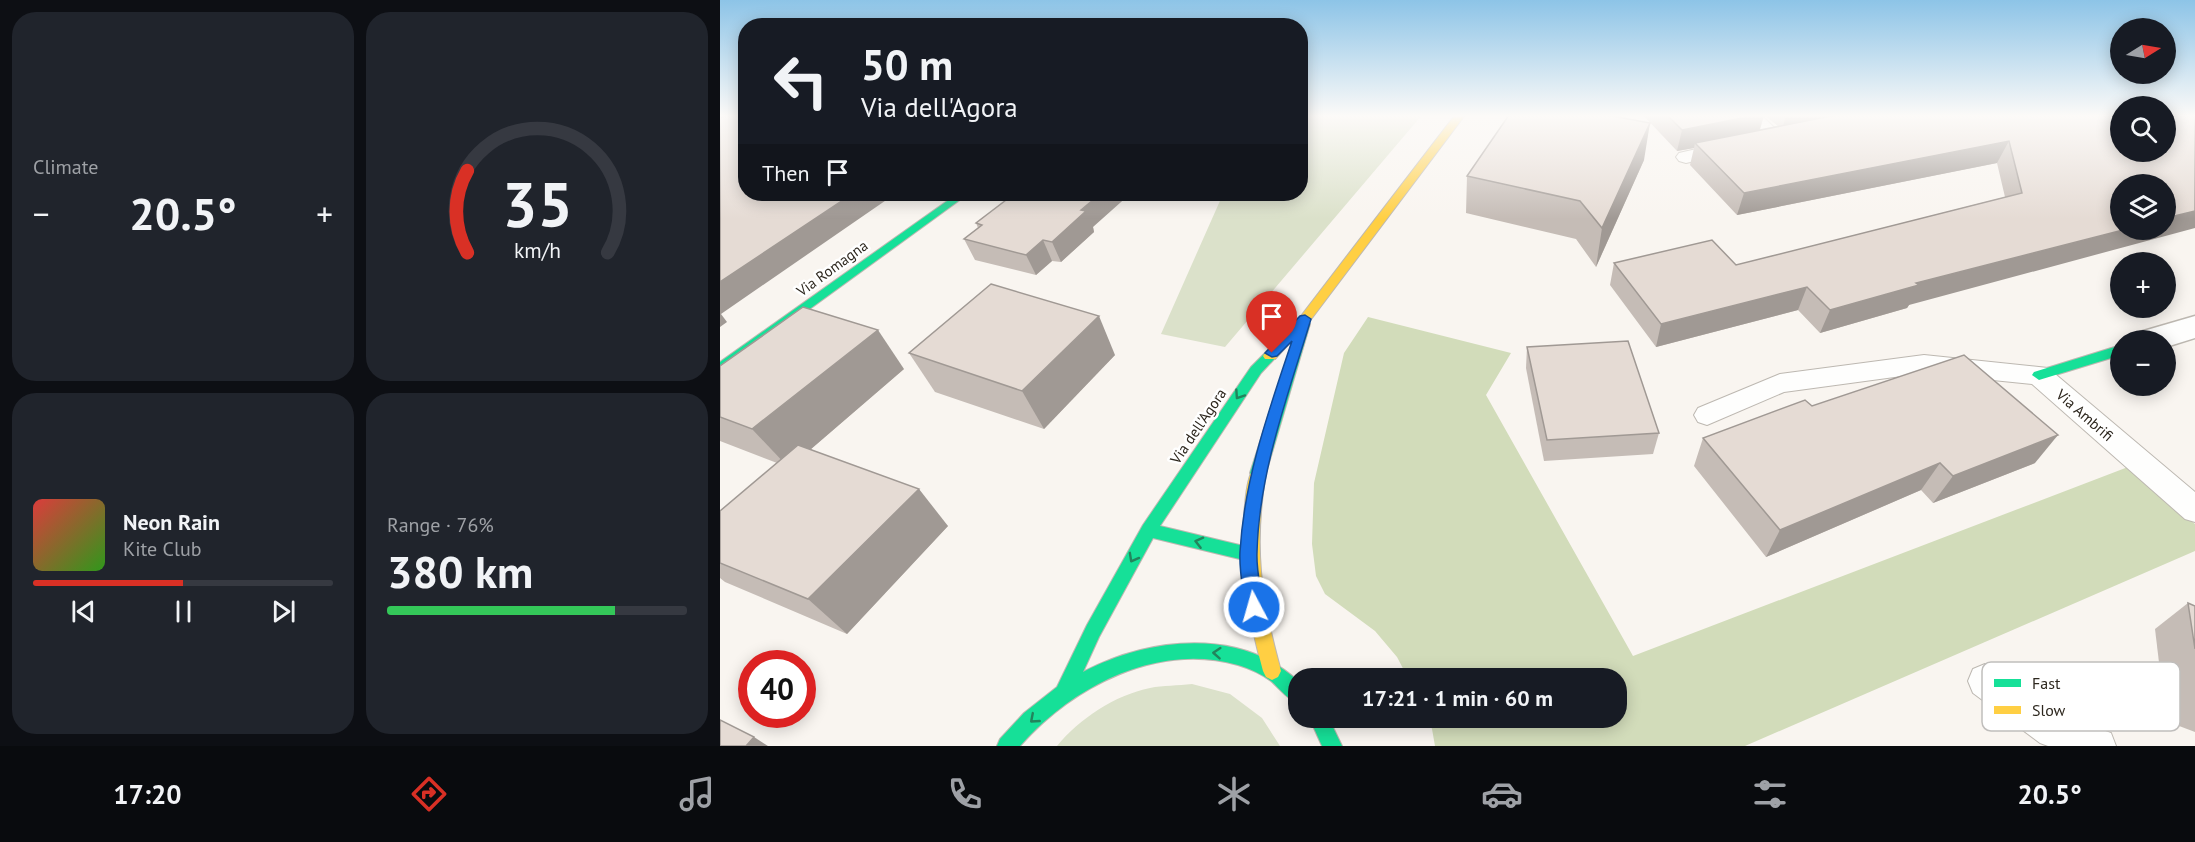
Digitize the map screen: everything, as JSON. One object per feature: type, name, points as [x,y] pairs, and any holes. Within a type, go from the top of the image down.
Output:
[{"type":"street","name":"Via dell'Agora","points":[[1064,693],[1093,631],[1149,530],[1256,370],[1305,319],[1434,150]]},
{"type":"street","name":"Via Romagna","points":[[720,369],[953,201]]},
{"type":"street","name":"Via dell'Agora","points":[[1272,670],[1254,607],[1248,554],[1254,494],[1275,414],[1305,319]]},
{"type":"street","points":[[2176,333],[2195,327]]},
{"type":"street","name":"Via Ambrifi","points":[[2039,375],[2110,353]]},
{"type":"street","points":[[1149,530],[1248,554]]},
{"type":"street","name":"Via dell'Agora","points":[[1007,746],[1016,734],[1064,693],[1118,664],[1173,651],[1225,653],[1272,670],[1288,685]]},
{"type":"street","points":[[1323,728],[1332,746]]},
{"type":"lane","points":[[1686,157],[1720,150]]},
{"type":"lane","points":[[1707,415],[1780,383],[1924,364],[2039,375]]},
{"type":"lane","name":"Via Ambrifi","points":[[2039,375],[2195,510]]},
{"type":"lane","points":[[2056,731],[2098,746]]},
{"type":"green space","points":[[1308,150],[1392,150],[1225,347],[1161,334],[1220,201],[1308,201]]},
{"type":"green space","points":[[1368,317],[1511,353],[1486,395],[1633,656],[2128,467],[2195,524],[2195,551],[1745,746],[1435,746],[1432,728],[1627,728],[1627,668],[1403,668],[1397,657],[1375,631],[1325,594],[1316,576],[1312,544],[1314,483],[1344,353]]},
{"type":"green space","points":[[1192,684],[1230,694],[1262,718],[1280,746],[1057,746],[1099,709],[1124,696],[1155,687]]},
{"type":"building","points":[[720,150],[738,150],[738,201],[842,201],[720,282]]},
{"type":"building","points":[[1485,150],[1638,150],[1602,228],[1580,201],[1467,176]]},
{"type":"building","points":[[1702,150],[1964,150],[1744,193]]},
{"type":"building","points":[[2011,150],[2110,150],[2110,162],[2176,162],[2176,150],[2195,150],[2195,211],[2176,216],[2176,174],[2110,174],[2110,233],[1916,283],[1919,285],[1830,310],[1807,287],[1661,324],[1614,263],[1712,240],[1736,265],[2022,193]]},
{"type":"building","points":[[1005,201],[1092,201],[1081,210],[1086,211],[1052,242],[1043,240],[1026,255],[964,239],[982,225],[976,223]]},
{"type":"building","points":[[991,284],[1099,316],[1022,391],[909,353]]},
{"type":"building","points":[[803,307],[878,330],[752,429],[720,417],[720,366]]},
{"type":"building","points":[[1628,341],[1659,433],[1547,440],[1527,347]]},
{"type":"building","points":[[1964,355],[2058,435],[1953,476],[1940,463],[1780,530],[1703,438],[1805,400],[1812,406]]},
{"type":"building","points":[[798,445],[919,489],[808,599],[720,563],[720,511]]},
{"type":"building","points":[[2188,603],[2195,606],[2195,649]]},
{"type":"building","points":[[720,720],[754,737],[746,746],[720,746]]},
{"type":"traffic: fast","points":[[720,369],[953,201]]},
{"type":"traffic: fast","points":[[1258,473],[1304,324]]},
{"type":"traffic: fast","points":[[2039,375],[2110,353]]},
{"type":"traffic: fast","points":[[1064,693],[1093,631],[1149,530],[1256,370],[1270,356]]},
{"type":"traffic: fast","points":[[1149,530],[1248,554]]},
{"type":"traffic: fast","points":[[1007,746],[1031,719],[1060,696],[1092,677],[1128,662],[1165,653],[1202,651],[1238,657],[1272,671],[1288,685]]},
{"type":"traffic: fast","points":[[1323,728],[1332,746]]},
{"type":"traffic: slow","points":[[1270,356],[1305,319],[1434,150]]},
{"type":"traffic: slow","points":[[1258,473],[1250,526],[1251,573],[1259,620],[1272,671]]},
{"type":"route","points":[[1254,607],[1248,554],[1254,494],[1275,414],[1305,319],[1272,353]]}]
